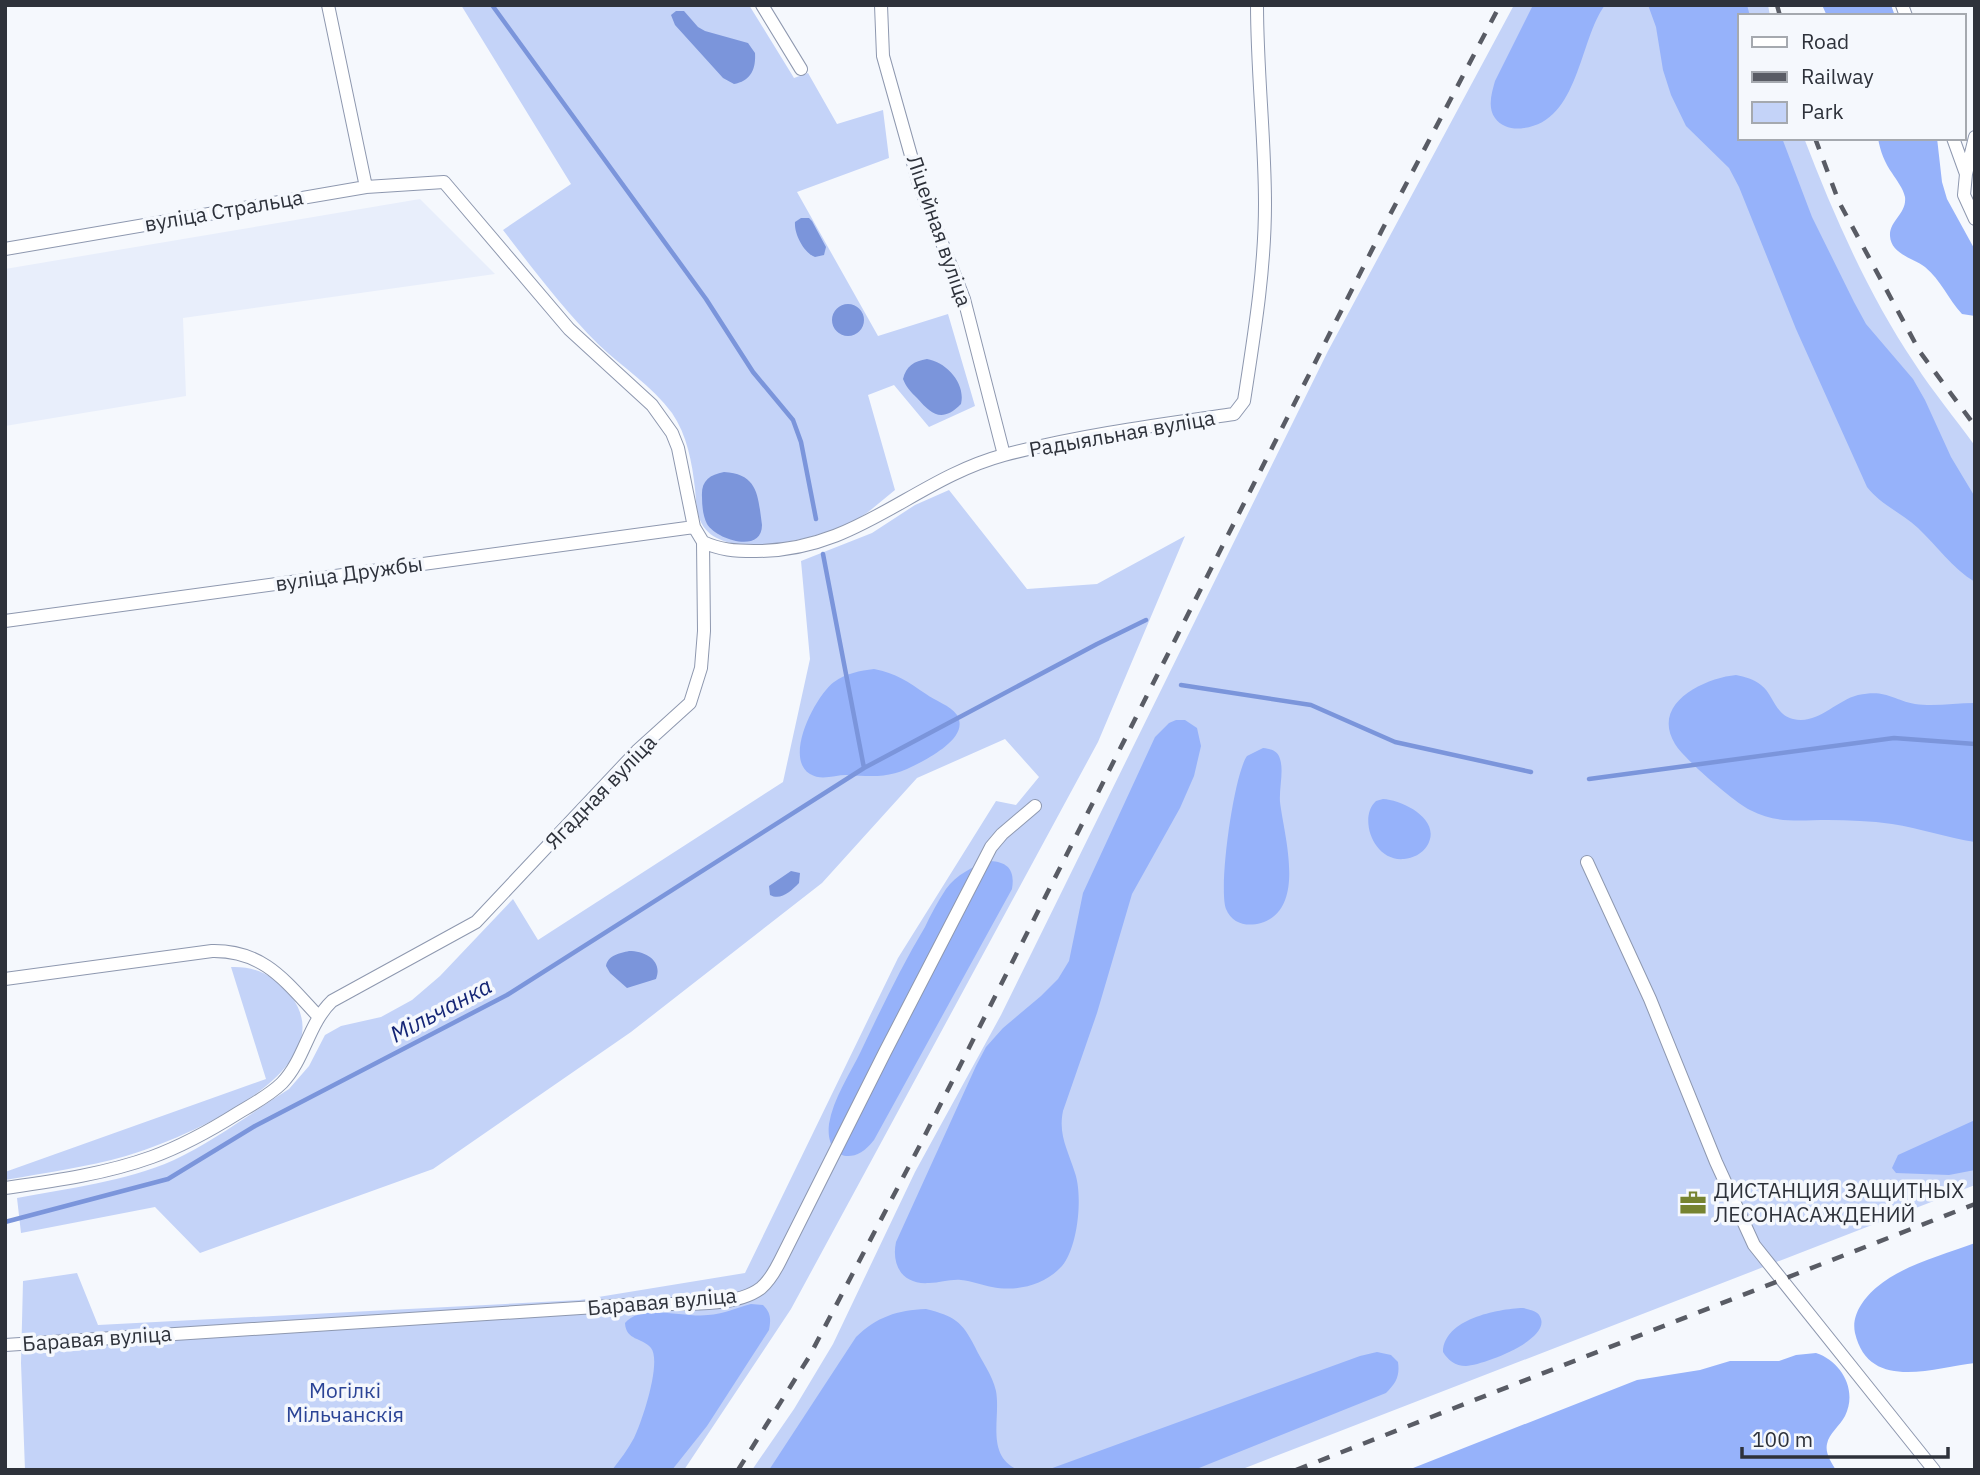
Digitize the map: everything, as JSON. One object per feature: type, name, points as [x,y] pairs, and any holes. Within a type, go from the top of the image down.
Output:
[{"type":"street","points":[[328,5],[366,187]]},
{"type":"street","points":[[762,5],[801,69]]},
{"type":"street","name":"Ліцейная вуліца","points":[[881,5],[883,56],[919,184],[964,299],[1004,455]]},
{"type":"street","name":"Радыяльная вуліца","points":[[703,542],[715,548],[735,551],[786,550],[810,545],[838,537],[953,474],[1004,455],[1116,431],[1234,414],[1244,401],[1260,294],[1265,204],[1257,5]]},
{"type":"street","points":[[1975,137],[1964,195],[1975,219]]},
{"type":"street","points":[[1953,140],[1966,174]]},
{"type":"street","name":"вуліца Стральца","points":[[5,249],[366,187],[444,182],[569,329],[663,418],[678,447],[694,527]]},
{"type":"street","points":[[694,527],[703,542]]},
{"type":"street","name":"вуліца Дружбы","points":[[5,621],[694,527]]},
{"type":"street","name":"Ягадная вуліца","points":[[5,1188],[112,1169],[187,1142],[225,1121],[280,1085],[293,1070],[324,1008],[341,994],[476,922],[637,751],[690,703],[701,668],[704,631],[703,542]]},
{"type":"street","name":"Баравая вуліца","points":[[5,1345],[642,1304],[717,1302],[745,1296],[760,1289],[780,1261],[991,847],[1035,806]]},
{"type":"street","points":[[1587,862],[1650,999],[1716,1162],[1754,1245],[1934,1470]]},
{"type":"street","points":[[5,979],[230,950],[248,955],[271,968],[319,1017]]},
{"type":"shaded area","points":[[1533,5],[1605,5],[1596,20],[1567,95],[1556,111],[1542,122],[1524,128],[1512,128],[1504,126],[1495,118],[1491,109],[1492,95],[1495,81]]},
{"type":"shaded area","points":[[1648,5],[1747,5],[1749,14],[1738,14],[1738,140],[1783,140],[1812,217],[1866,324],[1913,379],[1925,400],[1951,457],[1975,497],[1975,582],[1952,564],[1918,528],[1867,487],[1796,329],[1739,187],[1729,168],[1686,126],[1671,95],[1663,70],[1656,27]]},
{"type":"shaded area","points":[[1822,5],[1891,5],[1894,14],[1826,14]]},
{"type":"shaded area","points":[[676,11],[684,11],[705,31],[748,43],[755,53],[755,59],[748,77],[734,84],[723,78],[675,25],[671,15]]},
{"type":"shaded area","points":[[1878,140],[1937,140],[1942,182],[1947,199],[1975,250],[1975,316],[1962,314],[1931,272],[1903,255],[1891,242],[1890,231],[1903,208],[1905,197]]},
{"type":"shaded area","points":[[420,199],[495,274],[183,318],[186,396],[5,426],[5,269]]},
{"type":"shaded area","points":[[801,218],[809,218],[812,221],[826,247],[824,255],[811,255],[800,243],[795,222]]},
{"type":"shaded area","points":[[848,304],[859,309],[864,320],[859,331],[848,336],[837,331],[832,320],[837,309]]},
{"type":"shaded area","points":[[927,359],[941,364],[953,375],[962,396],[961,404],[943,415],[928,409],[903,379],[911,365]]},
{"type":"shaded area","points":[[724,472],[744,477],[755,489],[762,525],[760,534],[755,539],[747,542],[729,539],[712,530],[707,524],[703,507],[703,487],[710,477]]},
{"type":"shaded area","points":[[874,669],[902,678],[950,708],[960,722],[959,730],[950,742],[929,758],[894,773],[823,777],[810,774],[803,766],[800,755],[801,741],[811,713],[834,682],[853,673]]},
{"type":"shaded area","points":[[1736,675],[1761,685],[1778,709],[1793,719],[1810,719],[1850,698],[1868,693],[1922,705],[1975,703],[1975,842],[1884,823],[1852,820],[1798,821],[1769,817],[1750,810],[1688,760],[1675,744],[1669,729],[1670,716],[1684,695],[1710,681]]},
{"type":"shaded area","points":[[1176,720],[1185,720],[1197,728],[1201,746],[1194,776],[1180,808],[1132,894],[1097,1013],[1063,1111],[1063,1135],[1079,1195],[1078,1221],[1072,1247],[1055,1273],[1021,1288],[992,1287],[961,1280],[929,1283],[912,1281],[897,1266],[896,1242],[976,1066],[986,1047],[1003,1028],[1058,979],[1069,961],[1083,893],[1155,737]]},
{"type":"shaded area","points":[[1263,748],[1276,752],[1281,764],[1280,802],[1288,852],[1288,888],[1284,903],[1275,915],[1261,923],[1250,925],[1236,921],[1226,909],[1224,878],[1233,807],[1242,767],[1247,756]]},
{"type":"shaded area","points":[[1383,799],[1410,807],[1430,828],[1431,837],[1427,846],[1414,857],[1393,858],[1377,846],[1372,837],[1368,817],[1376,801]]},
{"type":"shaded area","points":[[990,861],[1002,863],[1009,869],[1012,889],[874,1140],[858,1154],[850,1156],[836,1152],[829,1136],[834,1105],[908,957],[946,889],[965,872]]},
{"type":"shaded area","points":[[791,871],[800,873],[799,883],[782,896],[770,895],[769,886]]},
{"type":"shaded area","points":[[629,951],[652,958],[657,967],[656,979],[627,988],[610,973],[606,966],[609,959]]},
{"type":"shaded area","points":[[1975,1120],[1975,1170],[1949,1175],[1896,1173],[1892,1168],[1898,1155]]},
{"type":"shaded area","points":[[1975,1243],[1975,1363],[1905,1372],[1874,1364],[1863,1352],[1854,1326],[1857,1313],[1868,1296],[1887,1279],[1899,1273]]},
{"type":"shaded area","points":[[751,1304],[763,1305],[768,1311],[769,1330],[707,1426],[672,1470],[612,1470],[634,1438],[653,1378],[654,1355],[651,1348],[631,1336],[625,1323],[632,1317],[652,1312],[708,1315]]},
{"type":"shaded area","points":[[1523,1308],[1534,1311],[1541,1319],[1535,1335],[1525,1343],[1499,1356],[1466,1366],[1452,1362],[1443,1352],[1452,1331],[1462,1324],[1487,1314]]},
{"type":"shaded area","points":[[926,1309],[956,1321],[970,1338],[996,1391],[996,1435],[1001,1455],[1018,1470],[769,1470],[856,1337],[888,1316]]},
{"type":"shaded area","points":[[1377,1352],[1391,1355],[1398,1362],[1396,1379],[1386,1393],[1194,1470],[1047,1470],[1360,1356]]},
{"type":"shaded area","points":[[1816,1353],[1840,1370],[1848,1387],[1849,1406],[1827,1444],[1830,1461],[1836,1470],[1408,1470],[1637,1380],[1700,1370],[1730,1361],[1779,1361],[1796,1355]]},
{"type":"green space","points":[[461,5],[749,5],[794,78],[808,73],[837,124],[883,110],[889,158],[797,192],[878,336],[948,314],[975,406],[929,427],[894,385],[868,395],[895,490],[852,522],[795,541],[748,545],[727,542],[710,534],[700,520],[688,449],[682,430],[672,413],[655,394],[585,331],[503,230],[571,184]]},
{"type":"green space","points":[[1514,5],[1768,5],[1770,14],[1738,14],[1738,140],[1805,140],[1840,225],[1882,310],[1922,374],[1975,446],[1975,1185],[1240,1470],[752,1470],[794,1409],[833,1344],[915,1172],[1001,1015],[1328,351]]},
{"type":"green space","name":"Могілкі Мільчанскія","points":[[949,490],[1027,589],[1097,584],[1185,536],[1098,742],[791,1309],[684,1470],[25,1470],[21,1363],[23,1281],[77,1273],[98,1325],[580,1300],[745,1273],[898,958],[996,801],[1016,805],[1039,777],[1005,739],[917,778],[822,883],[631,1032],[433,1169],[200,1253],[155,1207],[21,1233],[17,1198],[136,1174],[189,1152],[289,1089],[309,1066],[325,1035],[341,1026],[381,1017],[412,1000],[440,976],[513,899],[538,940],[783,782],[810,659],[801,561],[872,533],[915,505]]},
{"type":"green space","points":[[231,967],[257,970],[278,983],[291,996],[302,1024],[297,1051],[278,1076],[216,1119],[150,1148],[66,1170],[5,1180],[5,1172],[266,1079]]},
{"type":"waterway","points":[[492,5],[706,299],[753,372],[793,420],[801,442],[816,519]]},
{"type":"waterway","points":[[823,554],[864,768]]},
{"type":"waterway","name":"Мільчанка","points":[[5,1222],[168,1179],[255,1126],[507,995],[864,768],[1146,620]]},
{"type":"waterway","points":[[1181,685],[1311,705],[1395,742],[1531,772]]},
{"type":"waterway","points":[[1589,779],[1894,738],[1975,744]]},
{"type":"railway","points":[[738,1470],[809,1357],[920,1145],[1382,230],[1500,5]]},
{"type":"railway","points":[[1777,5],[1779,14]]},
{"type":"railway","points":[[1816,140],[1839,202],[1920,352],[1975,426]]},
{"type":"railway","points":[[1296,1470],[1975,1204]]},
{"type":"place","name":"ДИСТАНЦИЯ ЗАЩИТНЫХ ЛЕСОНАСАЖДЕНИЙ","points":[[1693,1203]]}]
